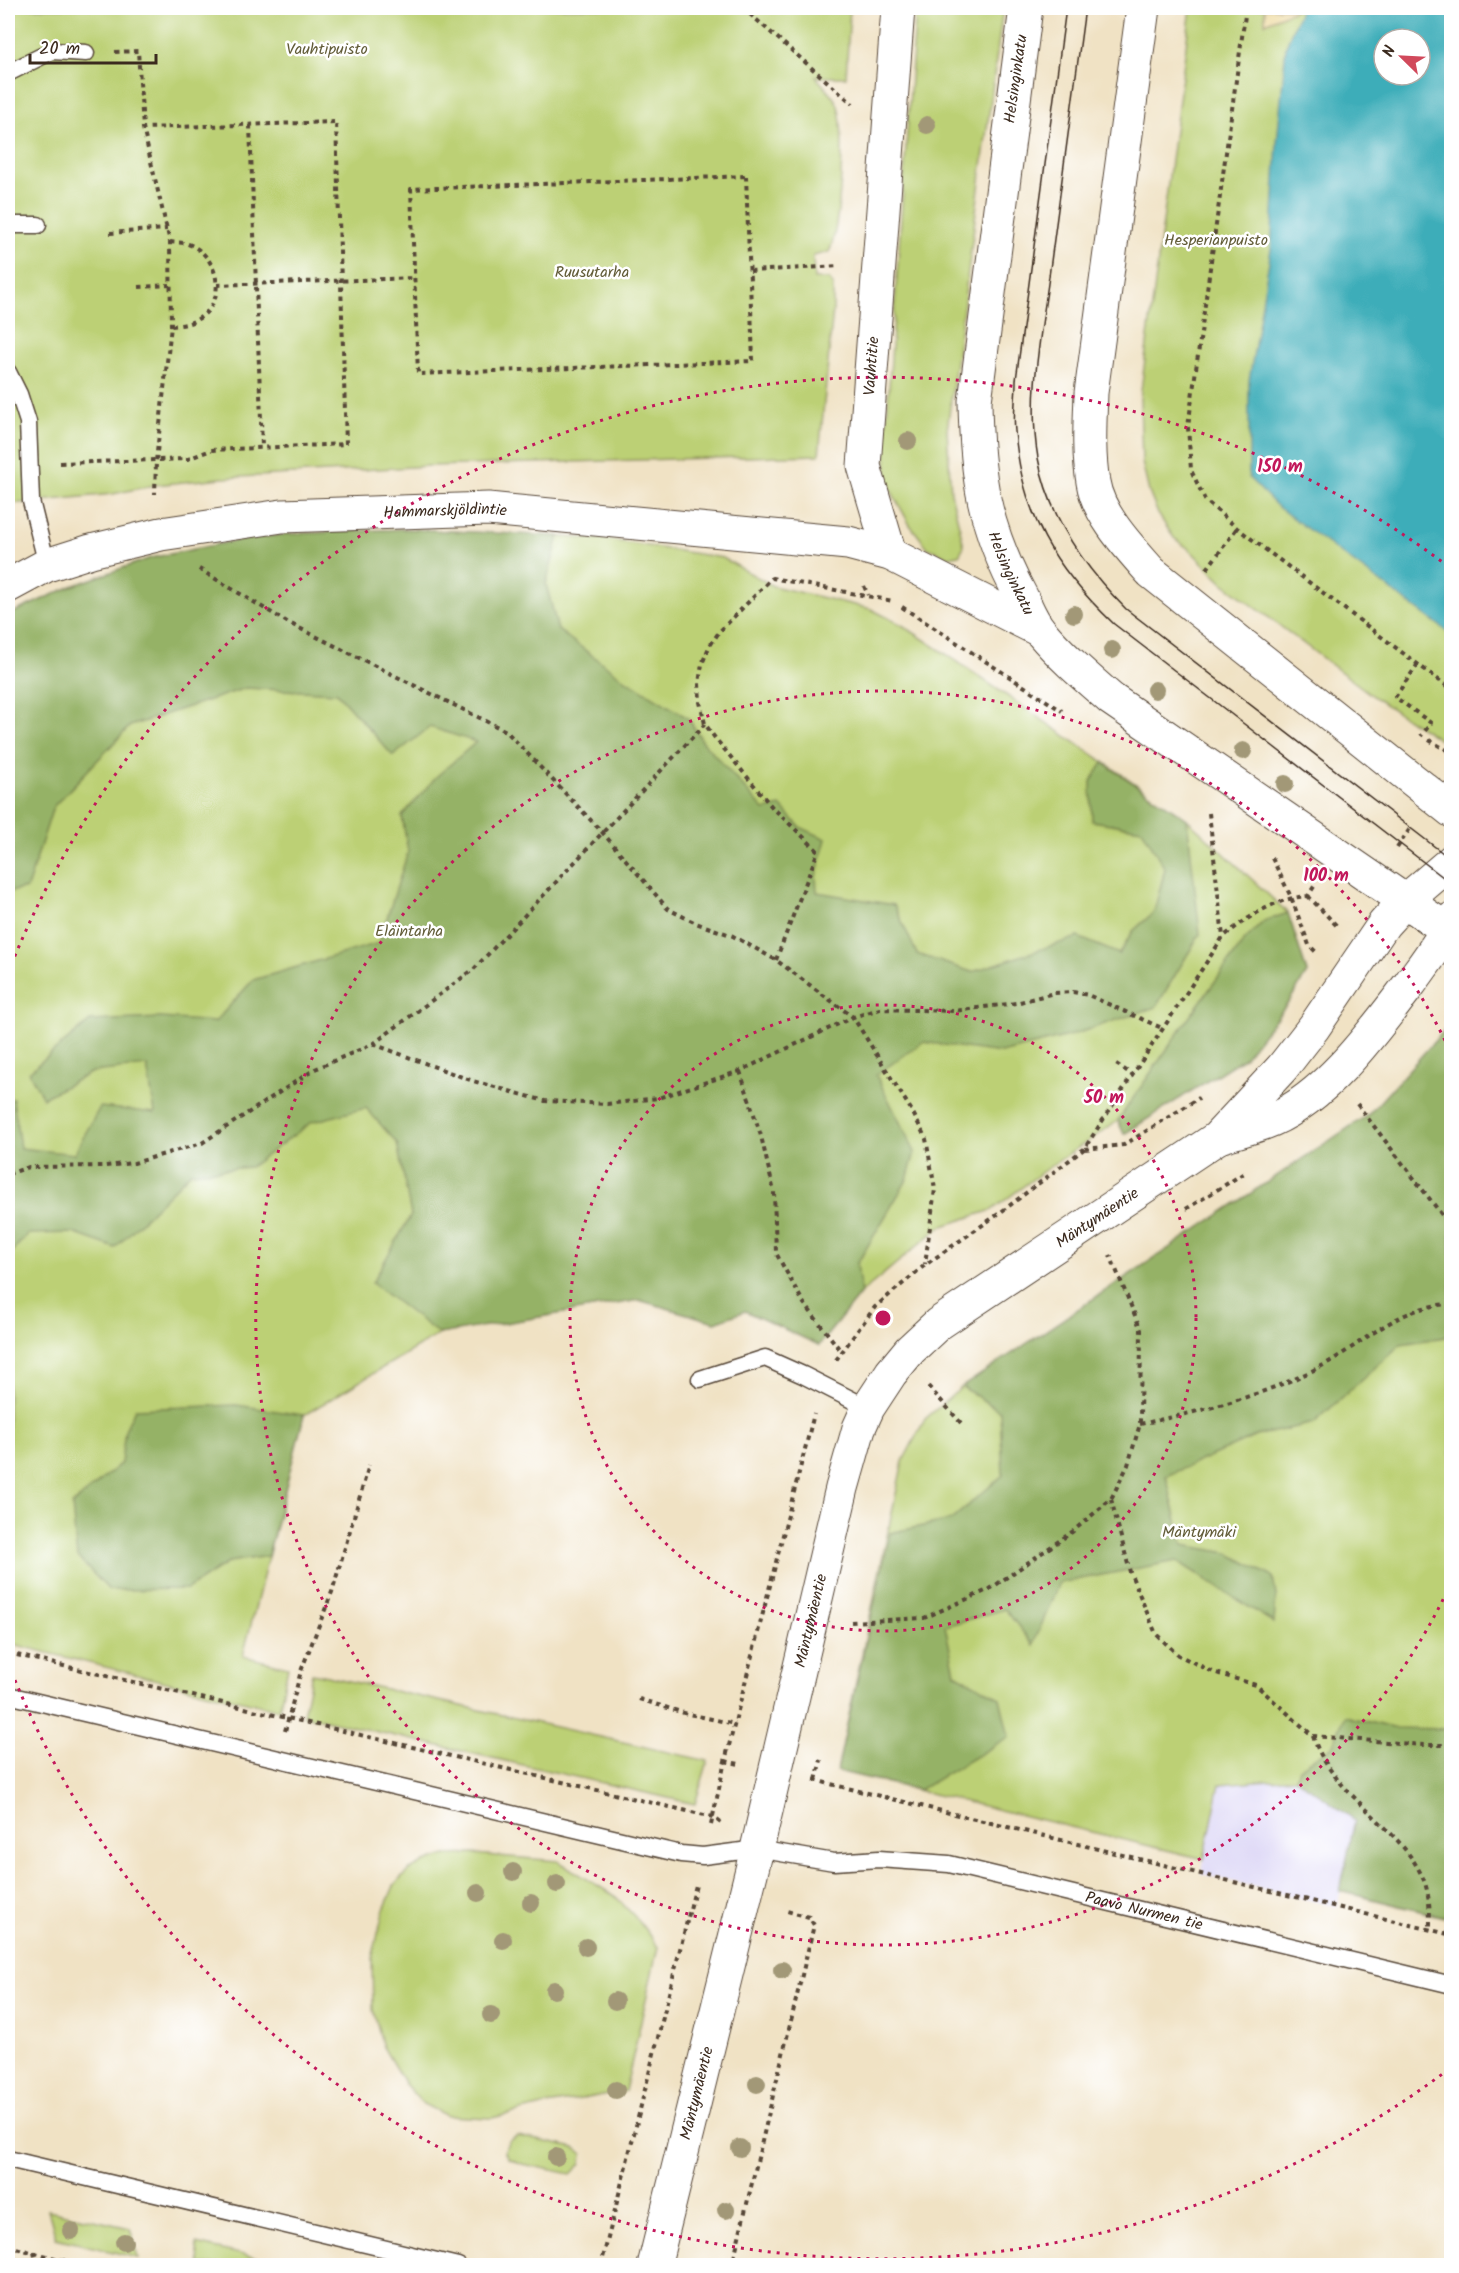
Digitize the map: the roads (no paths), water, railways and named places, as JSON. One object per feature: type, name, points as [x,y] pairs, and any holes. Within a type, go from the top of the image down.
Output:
[{"type":"street","name":"Vauhtitie","points":[[890,554],[864,466],[898,8]]},
{"type":"street","name":"Helsinginkatu","points":[[1026,8],[975,401],[975,446],[982,497],[995,541],[1016,588],[1039,630],[1111,699],[1404,902],[1450,928]]},
{"type":"street","points":[[1143,8],[1091,393],[1090,434],[1093,484],[1106,515],[1127,545],[1151,572],[1442,804]]},
{"type":"street","name":"Hammarskjöldintie","points":[[8,586],[47,565],[91,551],[161,534],[282,516],[488,509],[848,543],[890,554]]},
{"type":"street","points":[[890,554],[1039,630]]},
{"type":"street","name":"Mäntymäentie","points":[[654,2265],[757,1849],[842,1488],[859,1428],[868,1407],[910,1350],[938,1324],[1217,1138],[1282,1068],[1314,1027],[1384,924],[1404,902],[1452,861]]},
{"type":"street","name":"Mäntymäentie","points":[[1217,1138],[1273,1120],[1334,1077],[1391,1008],[1450,928]]},
{"type":"lane","points":[[8,73],[52,51],[86,53]]},
{"type":"lane","points":[[8,225],[38,225]]},
{"type":"lane","points":[[8,372],[19,394],[28,422],[31,501],[47,565]]},
{"type":"lane","points":[[700,1379],[765,1358],[868,1407]]},
{"type":"lane","name":"Paavo Nurmen tie","points":[[8,1695],[646,1846],[703,1856],[757,1849],[834,1862],[879,1859],[949,1864],[1452,1985]]},
{"type":"lane","points":[[8,2159],[458,2265]]},
{"type":"water","points":[[1301,8],[1451,8],[1451,634],[1279,508],[1249,478],[1249,381],[1271,249],[1277,143],[1286,46]]},
{"type":"tram line","points":[[1066,8],[1016,380],[1014,425],[1025,489],[1034,514],[1058,560],[1074,582],[1114,624],[1452,884]]},
{"type":"tram line","points":[[1085,8],[1035,387],[1034,411],[1038,458],[1050,501],[1070,540],[1083,559],[1126,609],[1452,860]]},
{"type":"park label","name":"Vauhtipuisto","points":[[327,49]]},
{"type":"park label","name":"Hesperianpuisto","points":[[1216,240]]},
{"type":"park label","name":"Ruusutarha","points":[[592,272]]},
{"type":"park label","name":"Eläintarha","points":[[409,931]]},
{"type":"park label","name":"Mäntymäki","points":[[1199,1532]]}]
